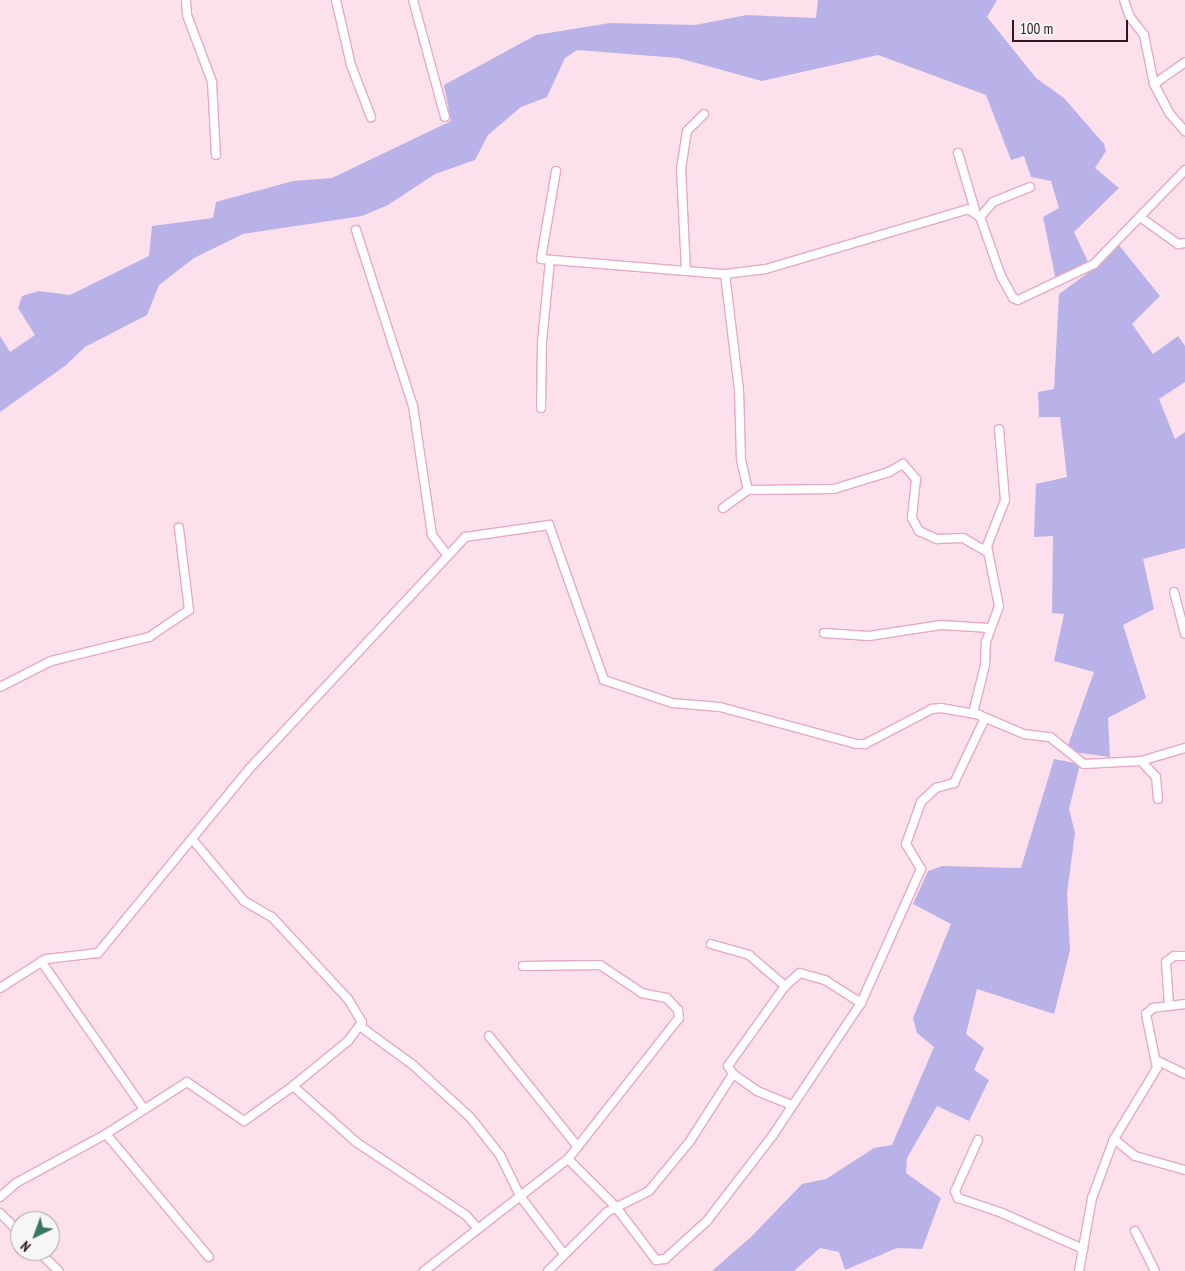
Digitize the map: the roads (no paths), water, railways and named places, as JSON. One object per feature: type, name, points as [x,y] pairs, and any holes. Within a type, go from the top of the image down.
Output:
[{"type":"street","points":[[186,0],[187,15],[212,82],[216,155]]},
{"type":"street","points":[[336,0],[352,65],[371,117]]},
{"type":"street","points":[[413,0],[445,117]]},
{"type":"street","points":[[1124,0],[1130,17],[1144,35],[1154,84],[1170,114],[1185,131]]},
{"type":"street","points":[[1154,84],[1185,62]]},
{"type":"street","points":[[686,271],[681,169],[687,131],[704,114]]},
{"type":"street","points":[[958,153],[977,214],[1001,276],[1013,298],[1018,300],[1094,264],[1185,170]]},
{"type":"street","points":[[556,171],[541,259],[550,261],[724,274],[766,269],[968,209],[977,214]]},
{"type":"street","points":[[977,214],[993,202],[1030,187]]},
{"type":"street","points":[[1140,217],[1178,244],[1185,243]]},
{"type":"street","points":[[356,230],[413,406],[432,536],[448,556]]},
{"type":"street","points":[[541,408],[542,342],[550,261]]},
{"type":"street","points":[[724,274],[739,389],[741,460],[748,490]]},
{"type":"street","points":[[973,713],[990,628],[1000,596],[987,552],[1005,500],[998,429]]},
{"type":"street","points":[[722,508],[748,490],[834,489],[889,472],[904,464],[916,479],[912,518],[919,531],[937,539],[963,538],[987,552]]},
{"type":"street","points":[[0,988],[42,961],[98,953],[249,770],[465,537],[549,525],[604,680],[672,702],[720,707],[856,744],[865,744],[912,723],[932,709],[973,713],[1024,734],[1050,737],[1084,764],[1141,761],[1185,748]]},
{"type":"street","points":[[0,687],[51,661],[150,637],[189,610],[179,528]]},
{"type":"street","points":[[1174,592],[1185,634]]},
{"type":"street","points":[[824,633],[870,636],[941,625],[990,628]]},
{"type":"street","points":[[568,1159],[615,1206],[650,1257],[665,1259],[707,1221],[792,1104],[861,1004],[920,869],[906,844],[921,802],[936,788],[954,782],[986,718]]},
{"type":"street","points":[[1141,761],[1156,777],[1158,799]]},
{"type":"street","points":[[192,839],[244,901],[272,917],[348,999],[361,1027],[413,1065],[470,1117],[500,1154],[520,1196],[564,1254]]},
{"type":"street","points":[[710,944],[749,955],[784,986]]},
{"type":"street","points":[[1170,1005],[1166,962],[1174,956],[1185,956]]},
{"type":"street","points":[[42,961],[144,1109]]},
{"type":"street","points":[[424,1271],[568,1159],[679,1018],[678,1010],[668,998],[642,993],[600,965],[524,966]]},
{"type":"street","points":[[792,1104],[762,1094],[733,1074],[728,1066],[731,1057],[784,986],[800,973],[825,980],[861,1004]]},
{"type":"street","points":[[1079,1271],[1092,1198],[1114,1139],[1157,1068],[1146,1014],[1170,1005],[1185,1004]]},
{"type":"street","points":[[0,1197],[16,1183],[106,1134],[187,1082],[244,1121],[293,1086],[361,1027]]},
{"type":"street","points":[[489,1036],[578,1147]]},
{"type":"street","points":[[1156,1060],[1185,1074]]},
{"type":"street","points":[[548,1271],[615,1206],[649,1191],[690,1141],[733,1074]]},
{"type":"street","points":[[293,1086],[356,1142],[466,1215],[478,1229]]},
{"type":"street","points":[[106,1134],[209,1257]]},
{"type":"street","points":[[1114,1139],[1145,1160],[1178,1165],[1185,1170]]},
{"type":"street","points":[[978,1140],[955,1191],[958,1198],[1002,1213],[1082,1249]]},
{"type":"street","points":[[0,1214],[10,1224]]},
{"type":"street","points":[[1134,1231],[1154,1271]]},
{"type":"street","points":[[48,1261],[59,1271]]}]
